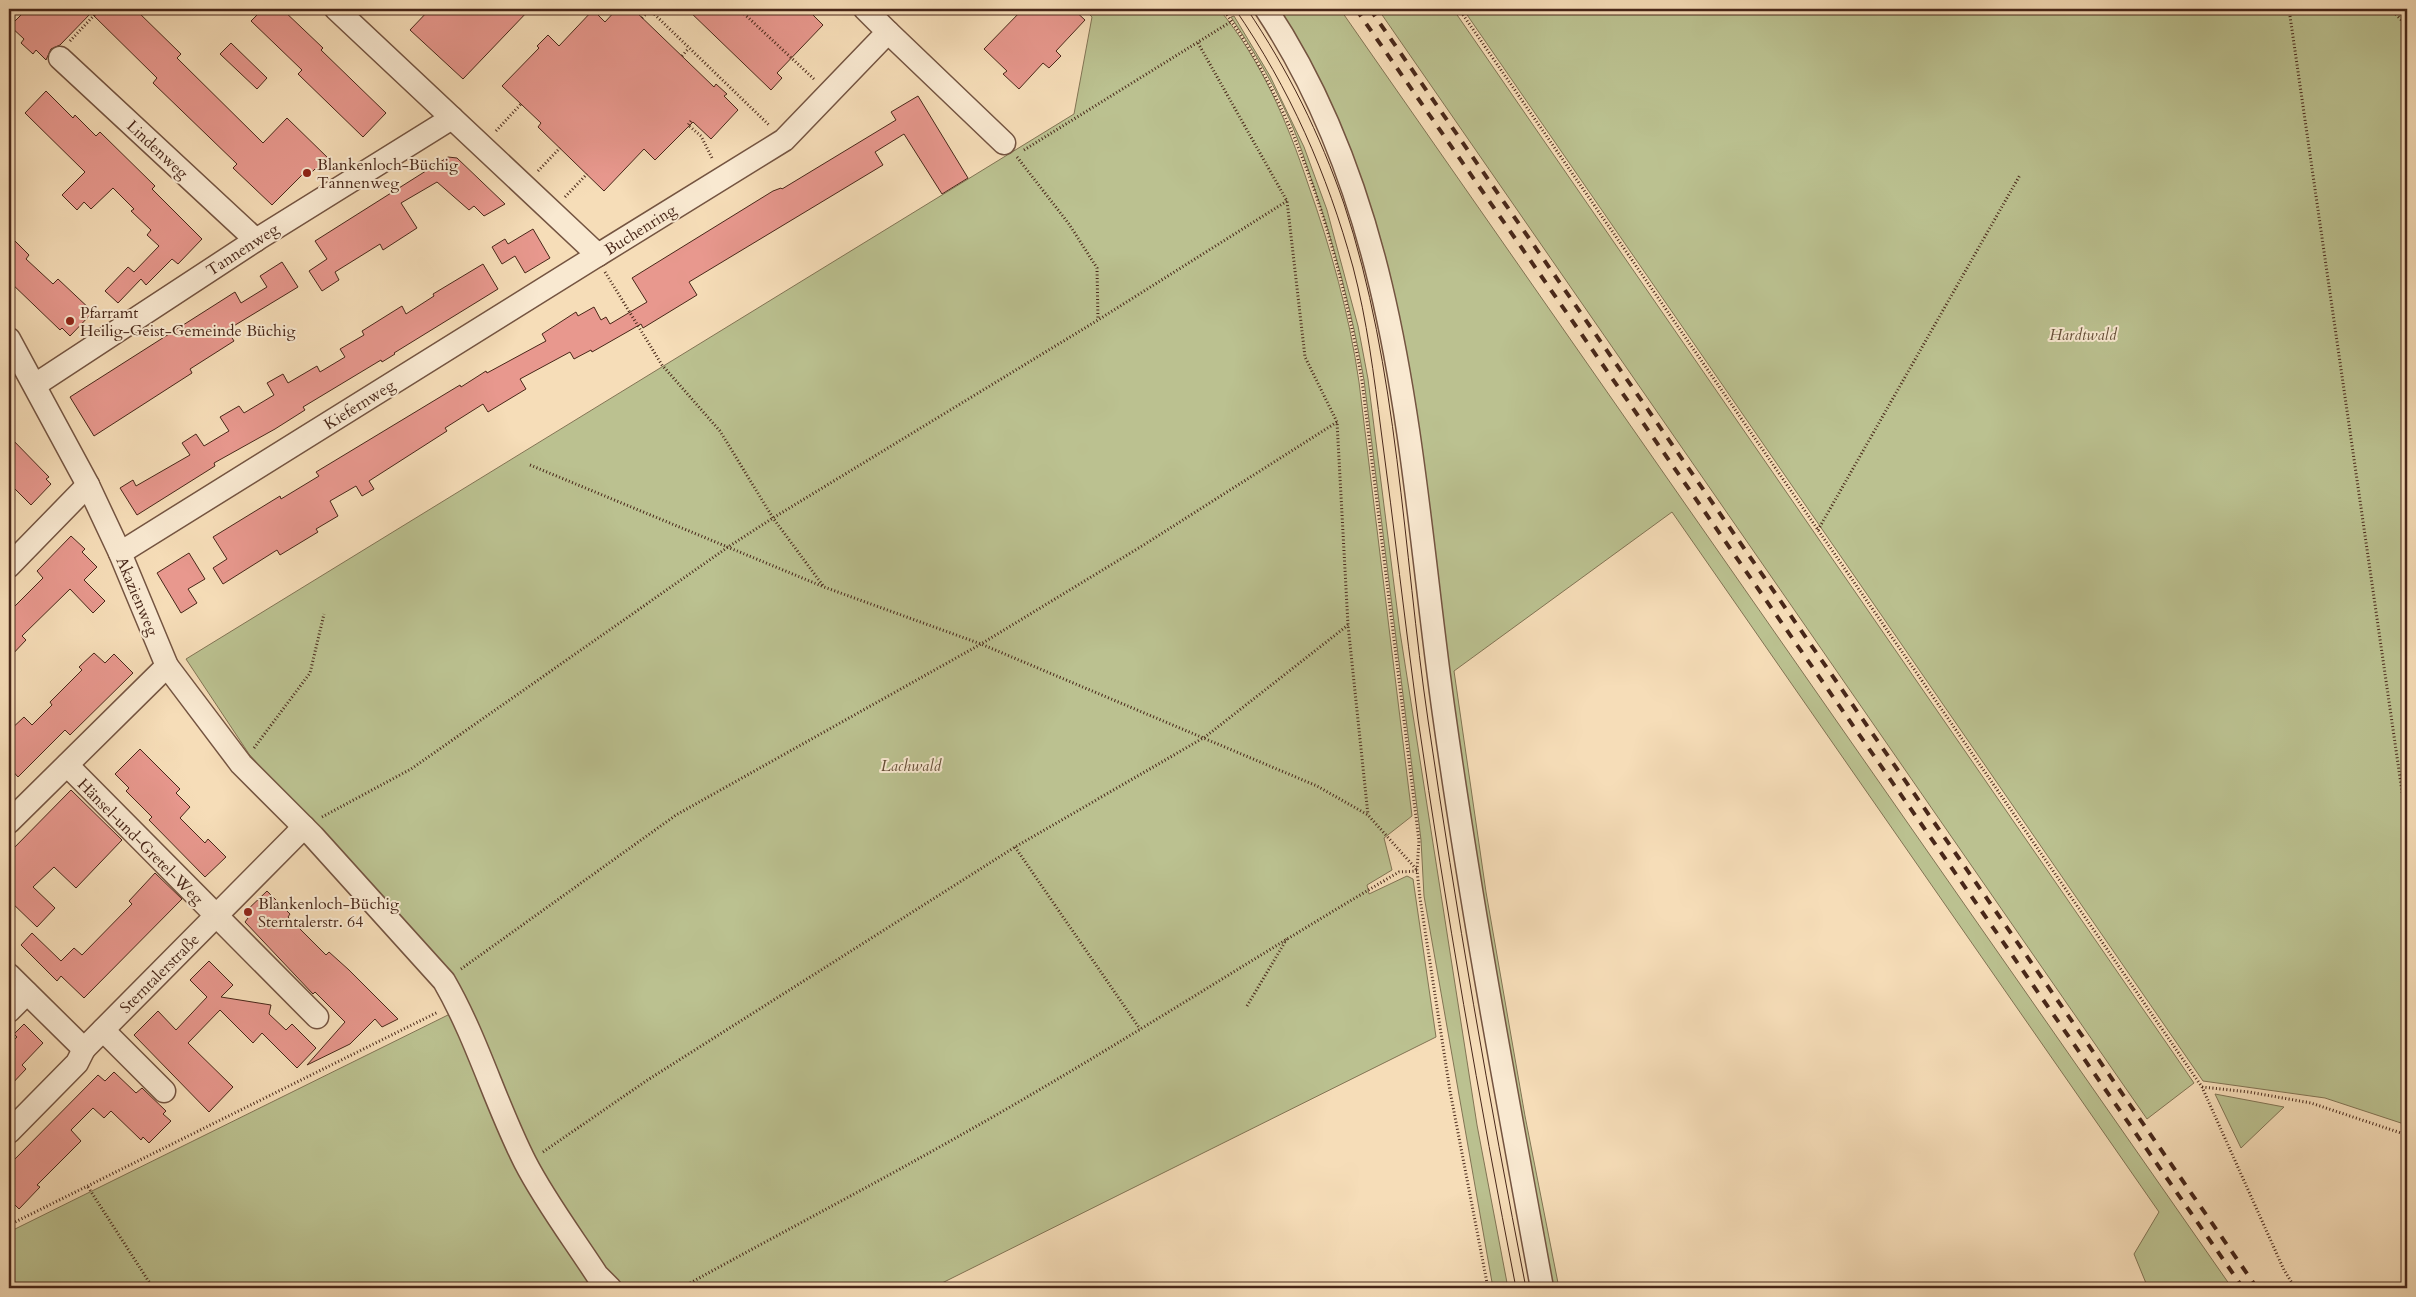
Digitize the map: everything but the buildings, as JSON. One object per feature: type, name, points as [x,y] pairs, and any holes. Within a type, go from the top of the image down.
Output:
[{"type":"street","name":"Buchenring","points":[[336,9],[598,255],[784,140],[888,32]]},
{"type":"street","points":[[865,9],[1004,143]]},
{"type":"street","points":[[1266,9],[1322,107],[1357,197],[1377,266],[1399,366],[1444,716],[1472,893],[1542,1288]]},
{"type":"street","name":"Lindenweg","points":[[60,58],[256,240]]},
{"type":"street","name":"Tannenweg","points":[[35,385],[256,240],[452,118]]},
{"type":"street","name":"Kiefernweg","points":[[120,553],[598,255]]},
{"type":"street","name":"Akazienweg","points":[[9,339],[88,485],[120,553],[167,666],[241,764],[304,827],[444,981],[457,1002],[495,1096],[526,1164],[597,1275],[610,1288]]},
{"type":"street","points":[[9,566],[88,485]]},
{"type":"street","name":"Hänsel-und-Gretel-Weg","points":[[9,822],[167,666]]},
{"type":"street","name":"Hänsel-und-Gretel-Weg","points":[[67,765],[216,916]]},
{"type":"street","name":"Sterntalerstraße","points":[[9,1132],[77,1063],[84,1049],[102,1030],[304,827]]},
{"type":"street","points":[[216,916],[317,1017]]},
{"type":"street","points":[[9,975],[84,1049]]},
{"type":"street","points":[[9,1011],[27,993]]},
{"type":"street","points":[[102,1030],[164,1091]]},
{"type":"path","points":[[60,58],[60,51],[100,9]]},
{"type":"path","points":[[739,9],[828,93]]},
{"type":"path","points":[[1223,9],[1268,79],[1284,112],[1322,214],[1353,326],[1362,381],[1419,841],[1417,870],[1450,1091],[1488,1288]]},
{"type":"path","points":[[1459,9],[2202,1087],[2284,1270],[2295,1288]]},
{"type":"path","points":[[2289,9],[2407,826]]},
{"type":"path","points":[[2391,9],[2407,26]]},
{"type":"path","points":[[642,18],[650,10],[784,140]]},
{"type":"path","points":[[1098,320],[1097,268],[1069,224],[1016,154],[1232,21]]},
{"type":"path","points":[[1198,43],[1287,201],[1305,357],[1337,422],[1348,625],[1368,815]]},
{"type":"path","points":[[682,56],[689,48]]},
{"type":"path","points":[[482,145],[521,104]]},
{"type":"path","points":[[692,121],[688,125],[701,136],[723,178]]},
{"type":"path","points":[[524,185],[560,148]]},
{"type":"path","points":[[552,211],[587,174]]},
{"type":"path","points":[[1818,530],[2020,175]]},
{"type":"path","points":[[304,827],[411,769],[728,547],[773,518],[1098,320],[1287,201]]},
{"type":"path","points":[[598,255],[604,270],[662,364],[720,431],[773,518],[824,587]]},
{"type":"path","points":[[444,981],[676,815],[981,644],[1142,546],[1337,422]]},
{"type":"path","points":[[530,466],[824,587],[981,644],[1205,737],[1317,786],[1368,815],[1417,870]]},
{"type":"path","points":[[241,764],[310,673],[324,614]]},
{"type":"path","points":[[526,1164],[646,1081],[1015,847],[1205,737],[1348,625]]},
{"type":"path","points":[[1015,847],[1140,1029]]},
{"type":"path","points":[[681,1288],[995,1116],[1140,1029],[1289,936],[1400,872],[1417,870]]},
{"type":"path","points":[[1247,1006],[1289,936]]},
{"type":"path","points":[[9,1225],[457,1002]]},
{"type":"path","points":[[2202,1087],[2249,1092],[2311,1103],[2407,1135]]},
{"type":"path","points":[[88,1187],[153,1288]]},
{"type":"green space","name":"Lachwald","points":[[1084,9],[1219,9],[1248,49],[1260,70],[1282,114],[1300,160],[1332,257],[1345,306],[1355,356],[1412,816],[1384,838],[1392,870],[1367,885],[1369,894],[1407,876],[1413,879],[1436,1037],[932,1288],[632,1288],[606,1275],[561,1215],[459,991],[249,754],[186,659],[1074,114],[1092,17]]},
{"type":"green space","points":[[1276,9],[1340,9],[2232,1288],[2148,1288],[2134,1254],[2159,1212],[1672,512],[1454,671],[1486,892],[1525,1116],[1559,1288],[1550,1288],[1478,893],[1408,370]]},
{"type":"green space","points":[[1378,9],[1453,9],[2194,1083],[2147,1119]]},
{"type":"green space","name":"Hardtwald","points":[[1463,9],[2407,9],[2407,1125],[2325,1098],[2203,1081]]},
{"type":"green space","points":[[1234,16],[1270,76],[1304,147],[1327,210],[1358,326],[1368,379],[1400,632],[1477,1125],[1508,1288],[1493,1288],[1424,896],[1421,840],[1364,380],[1354,330],[1328,230],[1296,136],[1267,74],[1231,17]]},
{"type":"green space","points":[[454,1012],[604,1288],[9,1288],[9,1232]]},
{"type":"green space","points":[[2215,1094],[2284,1107],[2241,1148]]},
{"type":"tram line","points":[[1235,9],[1273,70],[1305,133],[1319,165],[1343,232],[1358,287],[1373,369],[1418,719],[1440,862],[1476,1075],[1516,1288]]},
{"type":"tram line","points":[[1247,9],[1276,55],[1302,103],[1335,178],[1362,266],[1376,329],[1388,394],[1419,656],[1450,862],[1499,1147],[1526,1288]]},
{"type":"railway","points":[[1356,9],[2243,1288]]},
{"type":"railway","points":[[1370,9],[2257,1288]]},
{"type":"place","name":"Blankenloch-Büchig Tannenweg","points":[[307,173]]},
{"type":"place","name":"Pfarramt Heilig-Geist-Gemeinde Büchig","points":[[70,321]]},
{"type":"place","name":"Blankenloch-Büchig Sterntalerstr. 64","points":[[248,912]]}]
